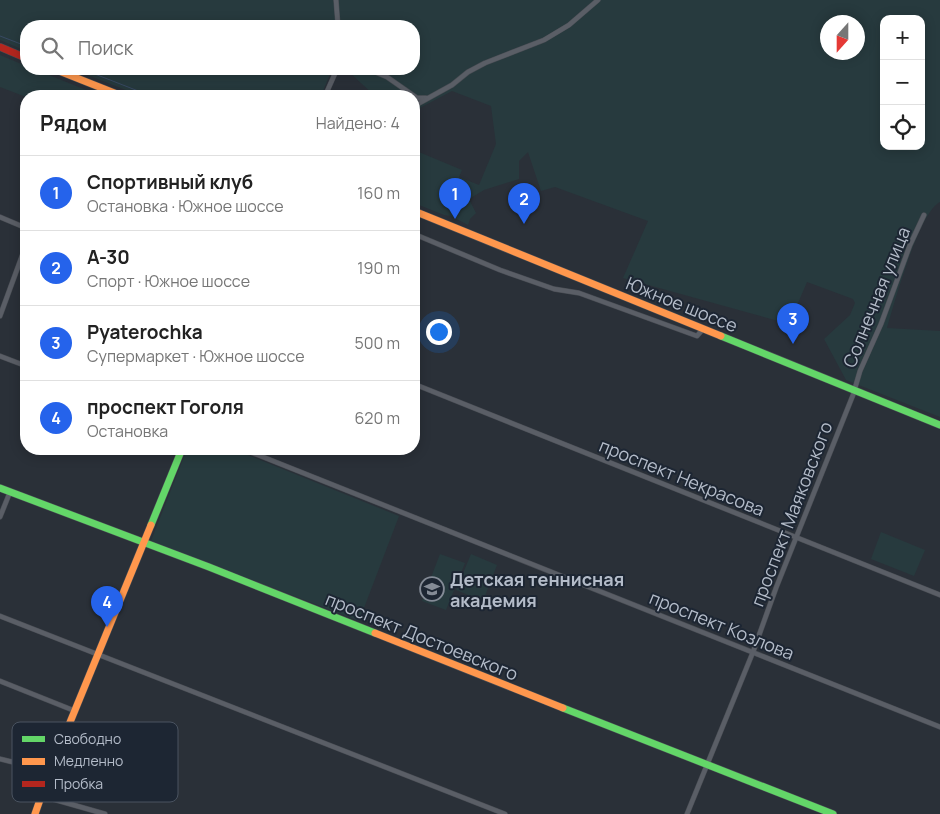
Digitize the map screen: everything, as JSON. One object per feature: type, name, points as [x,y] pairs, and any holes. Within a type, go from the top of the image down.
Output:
[{"type":"street","points":[[336,0],[338,20]]},
{"type":"street","points":[[420,102],[452,85],[477,67],[544,40],[568,25],[598,0]]},
{"type":"street","points":[[0,47],[20,55]]},
{"type":"street","points":[[69,75],[107,90]]},
{"type":"street","points":[[328,90],[334,75]]},
{"type":"street","points":[[382,75],[406,90]]},
{"type":"street","points":[[420,98],[427,98]]},
{"type":"street","name":"Южное шоссе","points":[[420,213],[940,425]]},
{"type":"street","name":"Солнечная улица","points":[[855,390],[860,371],[882,324],[910,245],[924,216]]},
{"type":"street","points":[[0,218],[20,226]]},
{"type":"street","points":[[420,237],[500,270],[554,289],[579,293],[697,336],[704,329]]},
{"type":"street","points":[[0,316],[20,261]]},
{"type":"street","points":[[0,356],[20,364]]},
{"type":"street","name":"проспект Некрасова","points":[[420,386],[940,596]]},
{"type":"street","name":"проспект Маяковского","points":[[686,814],[753,652],[855,390]]},
{"type":"street","points":[[71,722],[180,455]]},
{"type":"street","name":"проспект Козлова","points":[[259,455],[940,727]]},
{"type":"street","name":"проспект Достоевского","points":[[0,488],[144,542],[833,814]]},
{"type":"street","points":[[0,517],[10,492]]},
{"type":"street","points":[[0,616],[505,814]]},
{"type":"street","points":[[0,681],[76,711]]},
{"type":"street","points":[[35,814],[40,802]]},
{"type":"street","points":[[63,802],[105,814]]},
{"type":"green space","points":[[0,0],[940,0],[940,202],[932,209],[916,240],[901,280],[887,328],[940,331],[940,417],[846,380],[824,339],[850,315],[855,303],[853,299],[807,282],[789,324],[623,278],[648,221],[555,187],[541,191],[528,152],[519,161],[519,179],[484,190],[469,199],[476,213],[470,219],[468,225],[451,216],[420,205],[420,152],[462,170],[459,177],[479,185],[496,144],[491,106],[452,91],[420,108],[420,90],[368,90],[352,75],[420,75],[420,20],[20,20],[20,48],[0,40]]},
{"type":"green space","points":[[0,55],[20,63],[20,75],[49,75],[86,90],[20,90],[20,95],[0,87]]},
{"type":"green space","points":[[87,75],[330,75],[323,90],[126,90]]},
{"type":"green space","points":[[185,455],[248,455],[399,516],[359,621],[151,541]]},
{"type":"green space","points":[[881,532],[925,550],[914,576],[871,559]]},
{"type":"green space","points":[[440,554],[465,563],[446,610],[422,601]]},
{"type":"green space","points":[[471,554],[497,565],[483,601],[456,590]]},
{"type":"waterway","points":[[0,36],[20,44]]},
{"type":"waterway","points":[[97,75],[136,90]]},
{"type":"traffic: fast","points":[[721,336],[940,425]]},
{"type":"traffic: fast","points":[[151,525],[180,455]]},
{"type":"traffic: fast","points":[[0,488],[209,567],[375,633]]},
{"type":"traffic: fast","points":[[563,708],[833,814]]},
{"type":"traffic: slow","points":[[69,75],[107,90]]},
{"type":"traffic: slow","points":[[420,213],[721,336]]},
{"type":"traffic: slow","points":[[70,722],[151,525]]},
{"type":"traffic: slow","points":[[375,633],[563,708]]},
{"type":"traffic: slow","points":[[35,814],[39,802]]},
{"type":"traffic: jam","points":[[0,47],[20,55]]},
{"type":"place","name":"Спортивный клуб","points":[[455,219]]},
{"type":"place","name":"А-30","points":[[524,224]]},
{"type":"place","name":"Pyaterochka","points":[[793,344]]},
{"type":"place","name":"Детская теннисная академия","points":[[432,589]]},
{"type":"place","name":"проспект Гоголя","points":[[107,627]]}]
